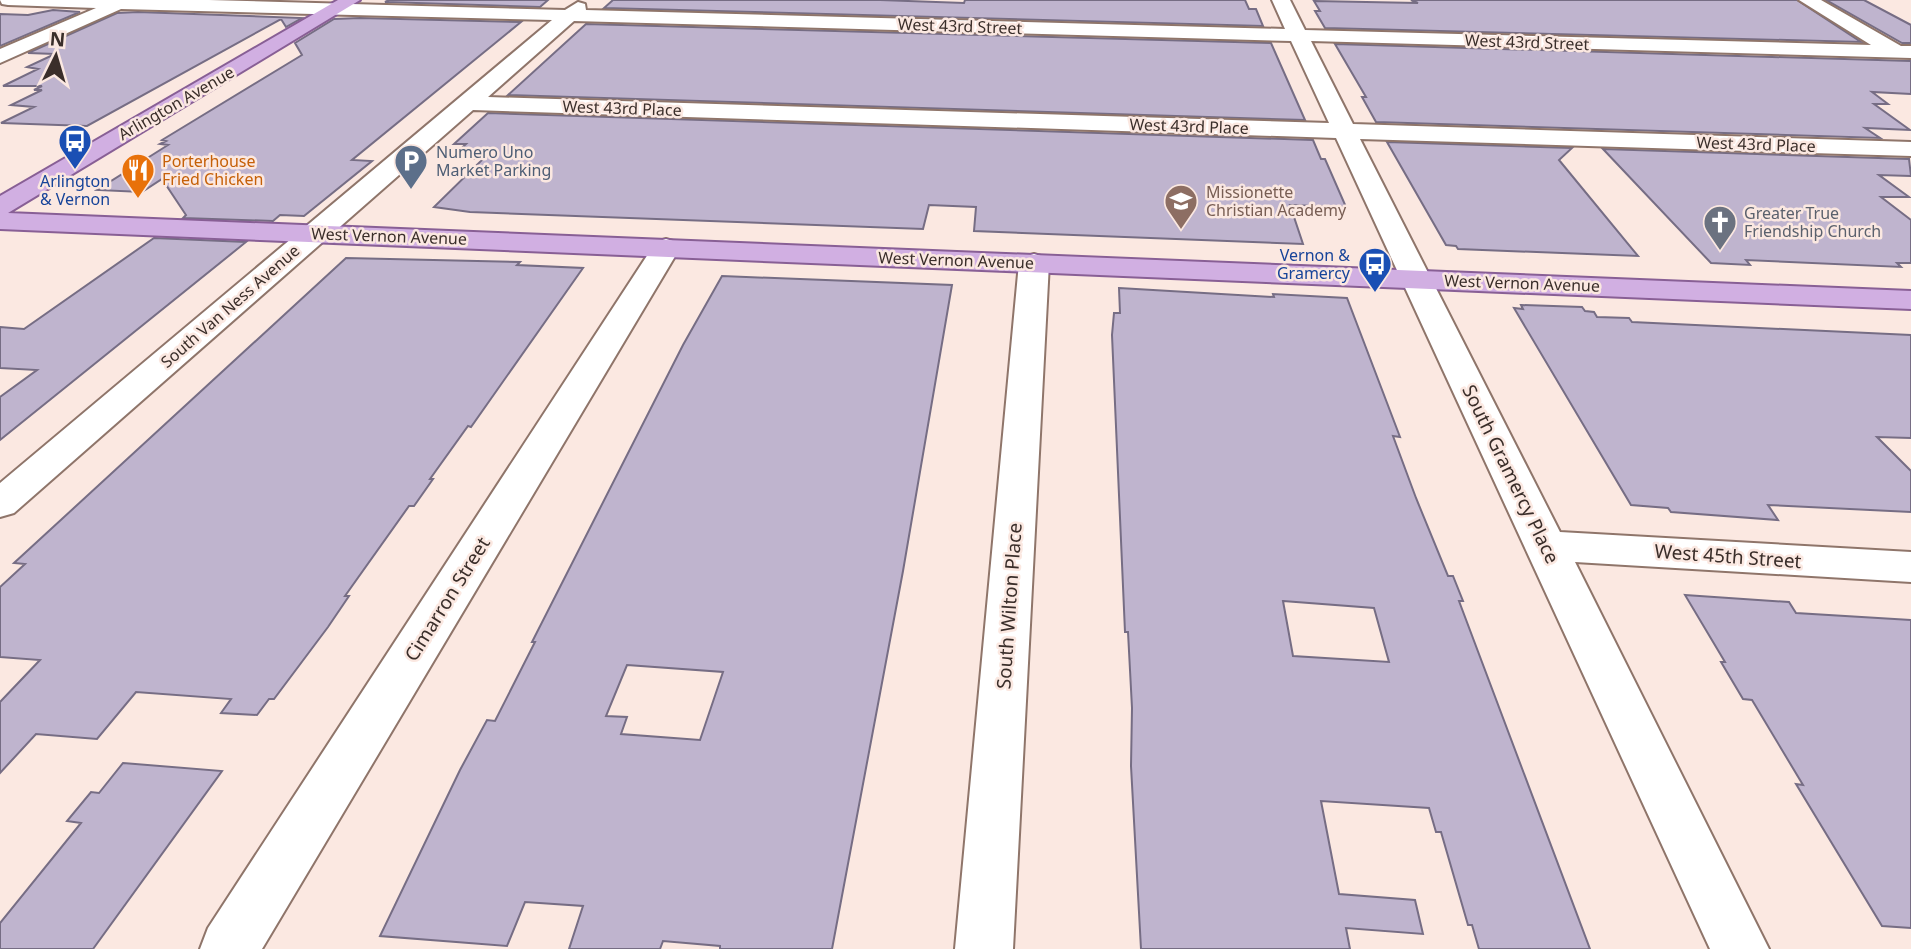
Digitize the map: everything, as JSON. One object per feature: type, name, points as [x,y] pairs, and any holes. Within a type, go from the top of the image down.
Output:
[{"type":"main road","name":"Arlington Avenue","points":[[0,206],[343,5]]},
{"type":"main road","name":"West Vernon Avenue","points":[[0,221],[1911,300]]},
{"type":"street","name":"West 43rd Street","points":[[8,0],[578,8],[1298,36],[1906,55]]},
{"type":"street","name":"South Gramercy Place","points":[[1281,0],[1740,949]]},
{"type":"street","points":[[1808,0],[1906,55]]},
{"type":"street","points":[[0,57],[124,1]]},
{"type":"street","name":"South Van Ness Avenue","points":[[0,504],[578,8]]},
{"type":"street","name":"West 43rd Place","points":[[467,103],[1911,149]]},
{"type":"street","name":"Cimarron Street","points":[[229,949],[666,248]]},
{"type":"street","name":"South Wilton Place","points":[[985,949],[1034,263]]},
{"type":"street","name":"West 45th Street","points":[[1545,546],[1911,567]]},
{"type":"building","points":[[548,0],[540,7],[385,2]]},
{"type":"building","points":[[613,0],[880,0],[964,3],[965,0],[1245,0],[1249,9],[1256,9],[1263,26],[604,8]]},
{"type":"building","points":[[1411,0],[1797,0],[1861,42],[1325,28],[1315,11],[1320,11],[1314,1],[1418,3]]},
{"type":"building","points":[[1826,0],[1864,0],[1911,25],[1911,43],[1902,43]]},
{"type":"building","points":[[53,10],[80,12],[0,46],[0,14],[28,15]]},
{"type":"building","points":[[117,13],[302,18],[286,27],[281,19],[87,126],[1,123],[34,107],[11,105],[42,90],[34,90],[42,86],[3,86],[38,69],[27,67],[55,54],[28,53]]},
{"type":"building","points":[[334,19],[521,22],[352,160],[372,161],[304,216],[280,215],[273,221],[183,218],[186,215],[162,179],[142,192],[97,190],[168,145],[160,144],[166,141],[162,140],[302,55],[295,43]]},
{"type":"building","points":[[586,24],[1271,43],[1305,120],[508,95]]},
{"type":"building","points":[[1335,44],[1911,61],[1911,94],[1872,92],[1888,104],[1874,104],[1910,130],[1865,128],[1880,138],[1376,122],[1362,97],[1366,97]]},
{"type":"building","points":[[488,113],[1313,140],[1321,159],[1325,159],[1346,207],[1290,205],[1303,244],[974,231],[976,207],[929,205],[923,229],[470,212],[434,207],[483,159],[451,158],[466,144],[454,144]]},
{"type":"building","points":[[1387,142],[1572,148],[1559,160],[1638,256],[1458,249],[1456,246],[1446,245]]},
{"type":"building","points":[[1603,149],[1909,159],[1911,176],[1879,175],[1909,197],[1881,197],[1911,220],[1911,263],[1897,263],[1901,267],[1746,260],[1750,265],[1711,263]]},
{"type":"building","points":[[154,238],[246,242],[0,440],[0,397],[37,370],[0,368],[0,327],[24,329]]},
{"type":"building","points":[[346,258],[520,262],[517,265],[583,268],[471,427],[468,426],[430,479],[433,479],[414,506],[409,506],[345,596],[349,596],[328,627],[274,699],[269,699],[257,715],[221,713],[231,699],[136,692],[97,739],[36,734],[0,773],[0,702],[40,660],[0,657],[0,587],[25,564],[14,563]]},
{"type":"building","points":[[722,276],[952,285],[903,571],[832,949],[720,949],[720,946],[663,941],[660,949],[569,949],[583,906],[525,902],[507,946],[380,936],[460,770],[487,720],[495,721],[535,642],[532,642],[683,345]],"holes":[[[627,665],[723,672],[700,740],[621,734],[627,717],[606,716]]]},
{"type":"building","points":[[1119,288],[1274,297],[1273,294],[1347,298],[1400,437],[1393,436],[1416,498],[1448,576],[1453,576],[1463,601],[1459,601],[1590,949],[1479,949],[1472,925],[1468,925],[1441,832],[1436,832],[1429,808],[1321,801],[1339,894],[1415,900],[1423,934],[1346,928],[1350,949],[1141,949],[1131,766],[1132,708],[1128,632],[1125,632],[1112,335],[1114,313],[1120,313]],"holes":[[[1283,601],[1374,608],[1389,662],[1293,656]]]},
{"type":"building","points":[[1521,305],[1582,307],[1585,311],[1594,312],[1597,317],[1629,318],[1632,322],[1911,335],[1911,438],[1877,437],[1911,471],[1911,512],[1768,505],[1778,520],[1671,512],[1668,508],[1631,505],[1514,308],[1523,309]]},
{"type":"building","points":[[1685,595],[1789,602],[1796,613],[1911,620],[1911,928],[1882,926],[1796,784],[1803,785],[1752,700],[1743,699],[1721,662],[1725,662]]},
{"type":"building","points":[[123,763],[222,771],[93,949],[0,949],[0,923],[81,823],[67,821],[91,792],[99,793]]},
{"type":"place","name":"Arlington & Vernon","points":[[75,171]]},
{"type":"place","name":"Numero Uno Market Parking","points":[[411,191]]},
{"type":"place","name":"Porterhouse Fried Chicken","points":[[138,200]]},
{"type":"place","name":"Missionette Christian Academy","points":[[1181,231]]},
{"type":"place","name":"Greater True Friendship Church","points":[[1720,252]]},
{"type":"place","name":"Vernon & Gramercy","points":[[1375,294]]}]
